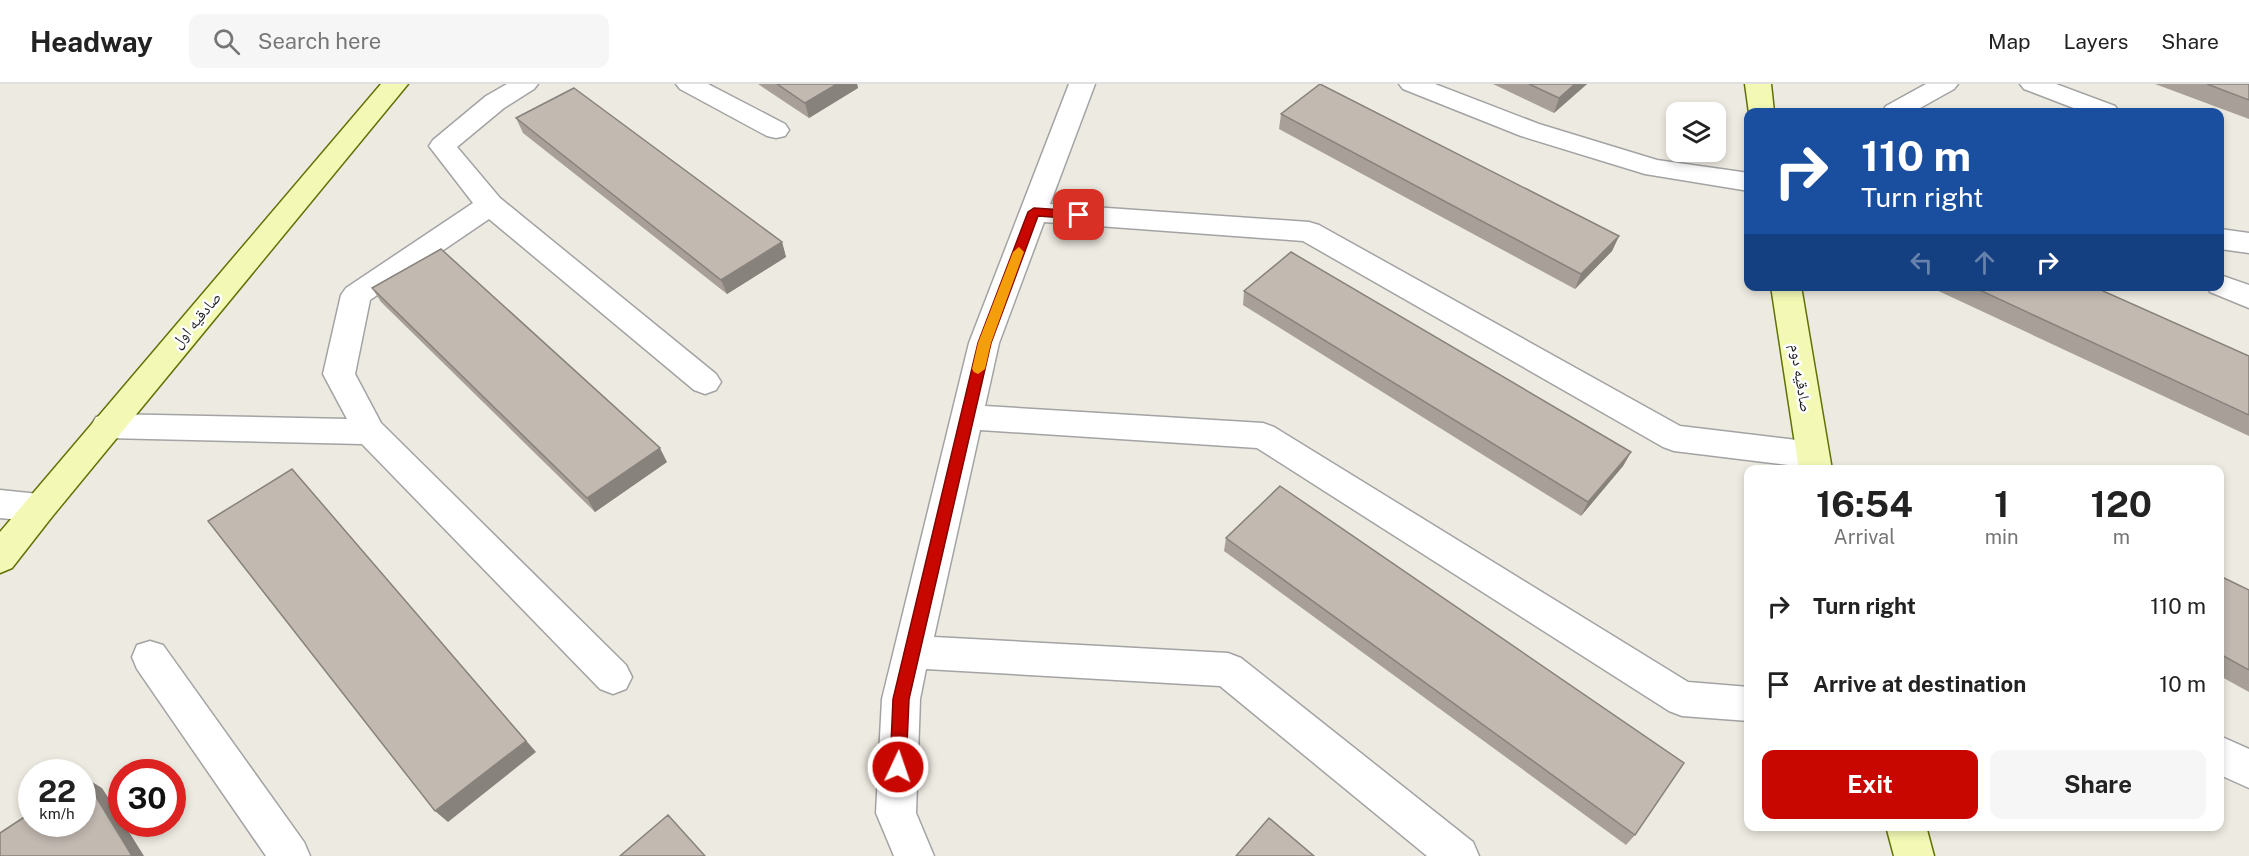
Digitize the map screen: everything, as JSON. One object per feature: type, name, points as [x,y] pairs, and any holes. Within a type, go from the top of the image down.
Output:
[{"type":"street","name":"صادقیه اول","points":[[0,558],[107,426],[395,84]]},
{"type":"street","points":[[525,84],[495,102],[442,146],[490,205],[705,382]]},
{"type":"street","points":[[689,84],[776,130]]},
{"type":"street","points":[[914,856],[896,813],[901,699],[984,343],[1082,84]]},
{"type":"street","points":[[1412,84],[1530,130],[1655,168],[1744,181]]},
{"type":"street","points":[[1758,84],[1761,108]]},
{"type":"street","points":[[1902,108],[1945,84]]},
{"type":"street","points":[[2033,84],[2096,108]]},
{"type":"street","points":[[490,205],[356,295],[339,374],[370,432],[613,677]]},
{"type":"street","points":[[1034,212],[1309,232],[1674,438],[1815,463]]},
{"type":"street","points":[[2224,240],[2249,243]]},
{"type":"street","points":[[2224,287],[2249,297]]},
{"type":"street","name":"صادقیه دوم","points":[[1787,291],[1815,463]]},
{"type":"street","points":[[967,417],[1263,436],[1682,699],[1744,704]]},
{"type":"street","points":[[107,426],[370,432]]},
{"type":"street","points":[[0,504],[39,508]]},
{"type":"street","points":[[913,652],[1228,670],[1459,856]]},
{"type":"street","points":[[150,657],[290,856]]},
{"type":"street","points":[[2224,756],[2249,770]]},
{"type":"street","points":[[1907,831],[1914,856]]},
{"type":"building","points":[[777,84],[837,84],[805,103]]},
{"type":"building","points":[[1320,84],[1619,236],[1581,274],[1281,114]]},
{"type":"building","points":[[1529,84],[1575,84],[1559,98]]},
{"type":"building","points":[[2207,84],[2249,84],[2249,100]]},
{"type":"building","points":[[574,88],[782,242],[721,280],[516,118]]},
{"type":"building","points":[[441,249],[660,448],[587,498],[372,288]]},
{"type":"building","points":[[1291,252],[1631,452],[1588,502],[1244,291]]},
{"type":"building","points":[[1982,291],[2103,291],[2249,356],[2249,415]]},
{"type":"building","points":[[292,469],[526,741],[435,811],[208,521]]},
{"type":"building","points":[[1280,486],[1684,763],[1635,835],[1226,538]]},
{"type":"building","points":[[2224,578],[2249,590],[2249,670],[2224,656]]},
{"type":"building","points":[[96,797],[108,816],[108,837],[120,837],[132,856],[0,856],[0,833],[18,821],[18,837],[96,837]]},
{"type":"building","points":[[668,815],[705,856],[620,856]]},
{"type":"building","points":[[1269,818],[1314,856],[1236,856]]},
{"type":"slow traffic","points":[[978,369],[984,343],[1019,252]]},
{"type":"route","points":[[898,767],[901,699],[984,343],[1034,212],[1079,215]]}]
